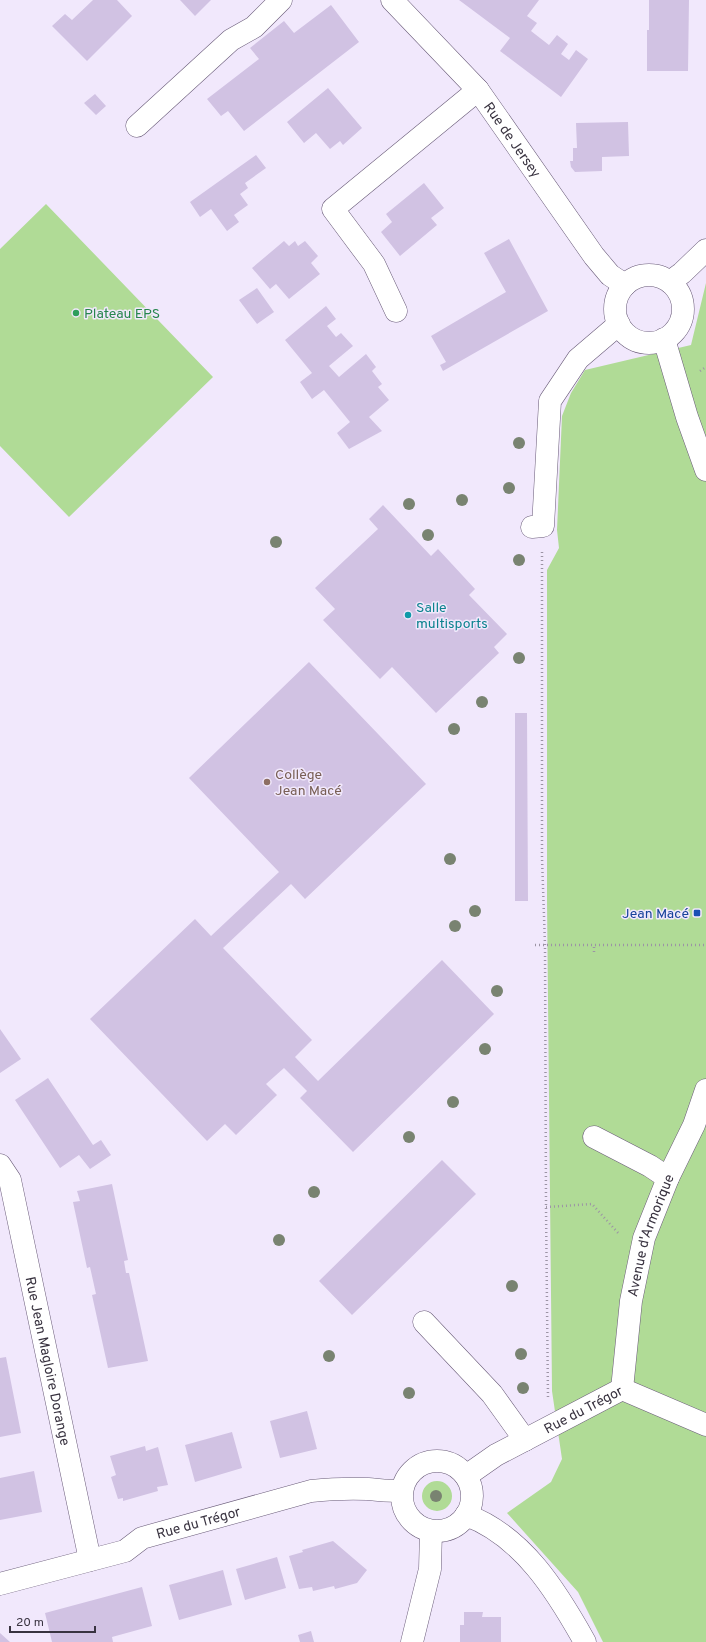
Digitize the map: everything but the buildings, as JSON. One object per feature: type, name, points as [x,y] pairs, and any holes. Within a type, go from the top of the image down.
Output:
[{"type":"street","points":[[137,126],[230,40],[254,27],[281,0]]},
{"type":"street","name":"Rue de Jersey","points":[[392,0],[478,90],[594,256],[610,275],[625,285]]},
{"type":"street","points":[[396,311],[374,264],[333,209],[478,90]]},
{"type":"street","points":[[670,282],[682,273],[706,250]]},
{"type":"street","points":[[652,275],[670,282],[678,291],[682,301],[683,313],[680,324],[673,333],[664,339],[654,342],[643,342],[633,339],[619,324],[616,314],[616,303],[619,294],[625,285],[633,279],[642,276],[652,275]]},
{"type":"street","points":[[538,526],[541,403],[578,359],[619,324]]},
{"type":"street","points":[[664,339],[687,417],[706,470]]},
{"type":"street","name":"Avenue d'Armorique","points":[[622,1389],[632,1295],[644,1238],[668,1178],[694,1125],[706,1090]]},
{"type":"street","points":[[594,1137],[650,1166],[668,1178]]},
{"type":"street","name":"Rue Jean Magloire Dorange","points":[[0,1164],[10,1180],[90,1560]]},
{"type":"street","points":[[424,1322],[492,1394],[525,1440]]},
{"type":"street","name":"Rue du Trégor","points":[[466,1476],[496,1455],[622,1389],[706,1425]]},
{"type":"street","points":[[435,1461],[447,1462],[458,1467],[466,1476],[471,1485],[471,1506],[466,1516],[460,1523],[441,1531],[431,1531],[412,1521],[406,1512],[402,1501],[402,1490],[406,1479],[413,1469],[423,1463],[435,1461]]},
{"type":"street","name":"Rue du Trégor","points":[[0,1584],[125,1551],[142,1538],[311,1491],[337,1488],[368,1489],[388,1492],[402,1490]]},
{"type":"street","points":[[466,1516],[477,1520],[507,1538],[526,1555],[543,1576],[585,1642]]},
{"type":"street","points":[[412,1642],[430,1569],[431,1531]]},
{"type":"path","points":[[538,526],[541,571],[542,850],[545,945],[548,1404]]},
{"type":"path","points":[[535,945],[706,945]]},
{"type":"path","points":[[594,946],[594,952]]},
{"type":"path","points":[[546,1207],[592,1203],[620,1235]]},
{"type":"green space","name":"Plateau EPS","points":[[46,204],[213,377],[69,517],[0,446],[0,249]]},
{"type":"green space","points":[[706,283],[706,1642],[603,1642],[578,1592],[507,1513],[551,1482],[562,1459],[552,1391],[547,900],[547,570],[559,548],[557,530],[562,416],[571,393],[585,370],[691,345]]},
{"type":"green space","points":[[437,1481],[448,1485],[452,1496],[448,1507],[437,1511],[426,1507],[422,1496],[426,1485]]},
{"type":"place","name":"Plateau EPS","points":[[76,313]]},
{"type":"place","name":"Salle multisports","points":[[408,615]]},
{"type":"place","name":"Collège Jean Macé","points":[[267,782]]},
{"type":"place","name":"Jean Macé","points":[[697,913]]}]
